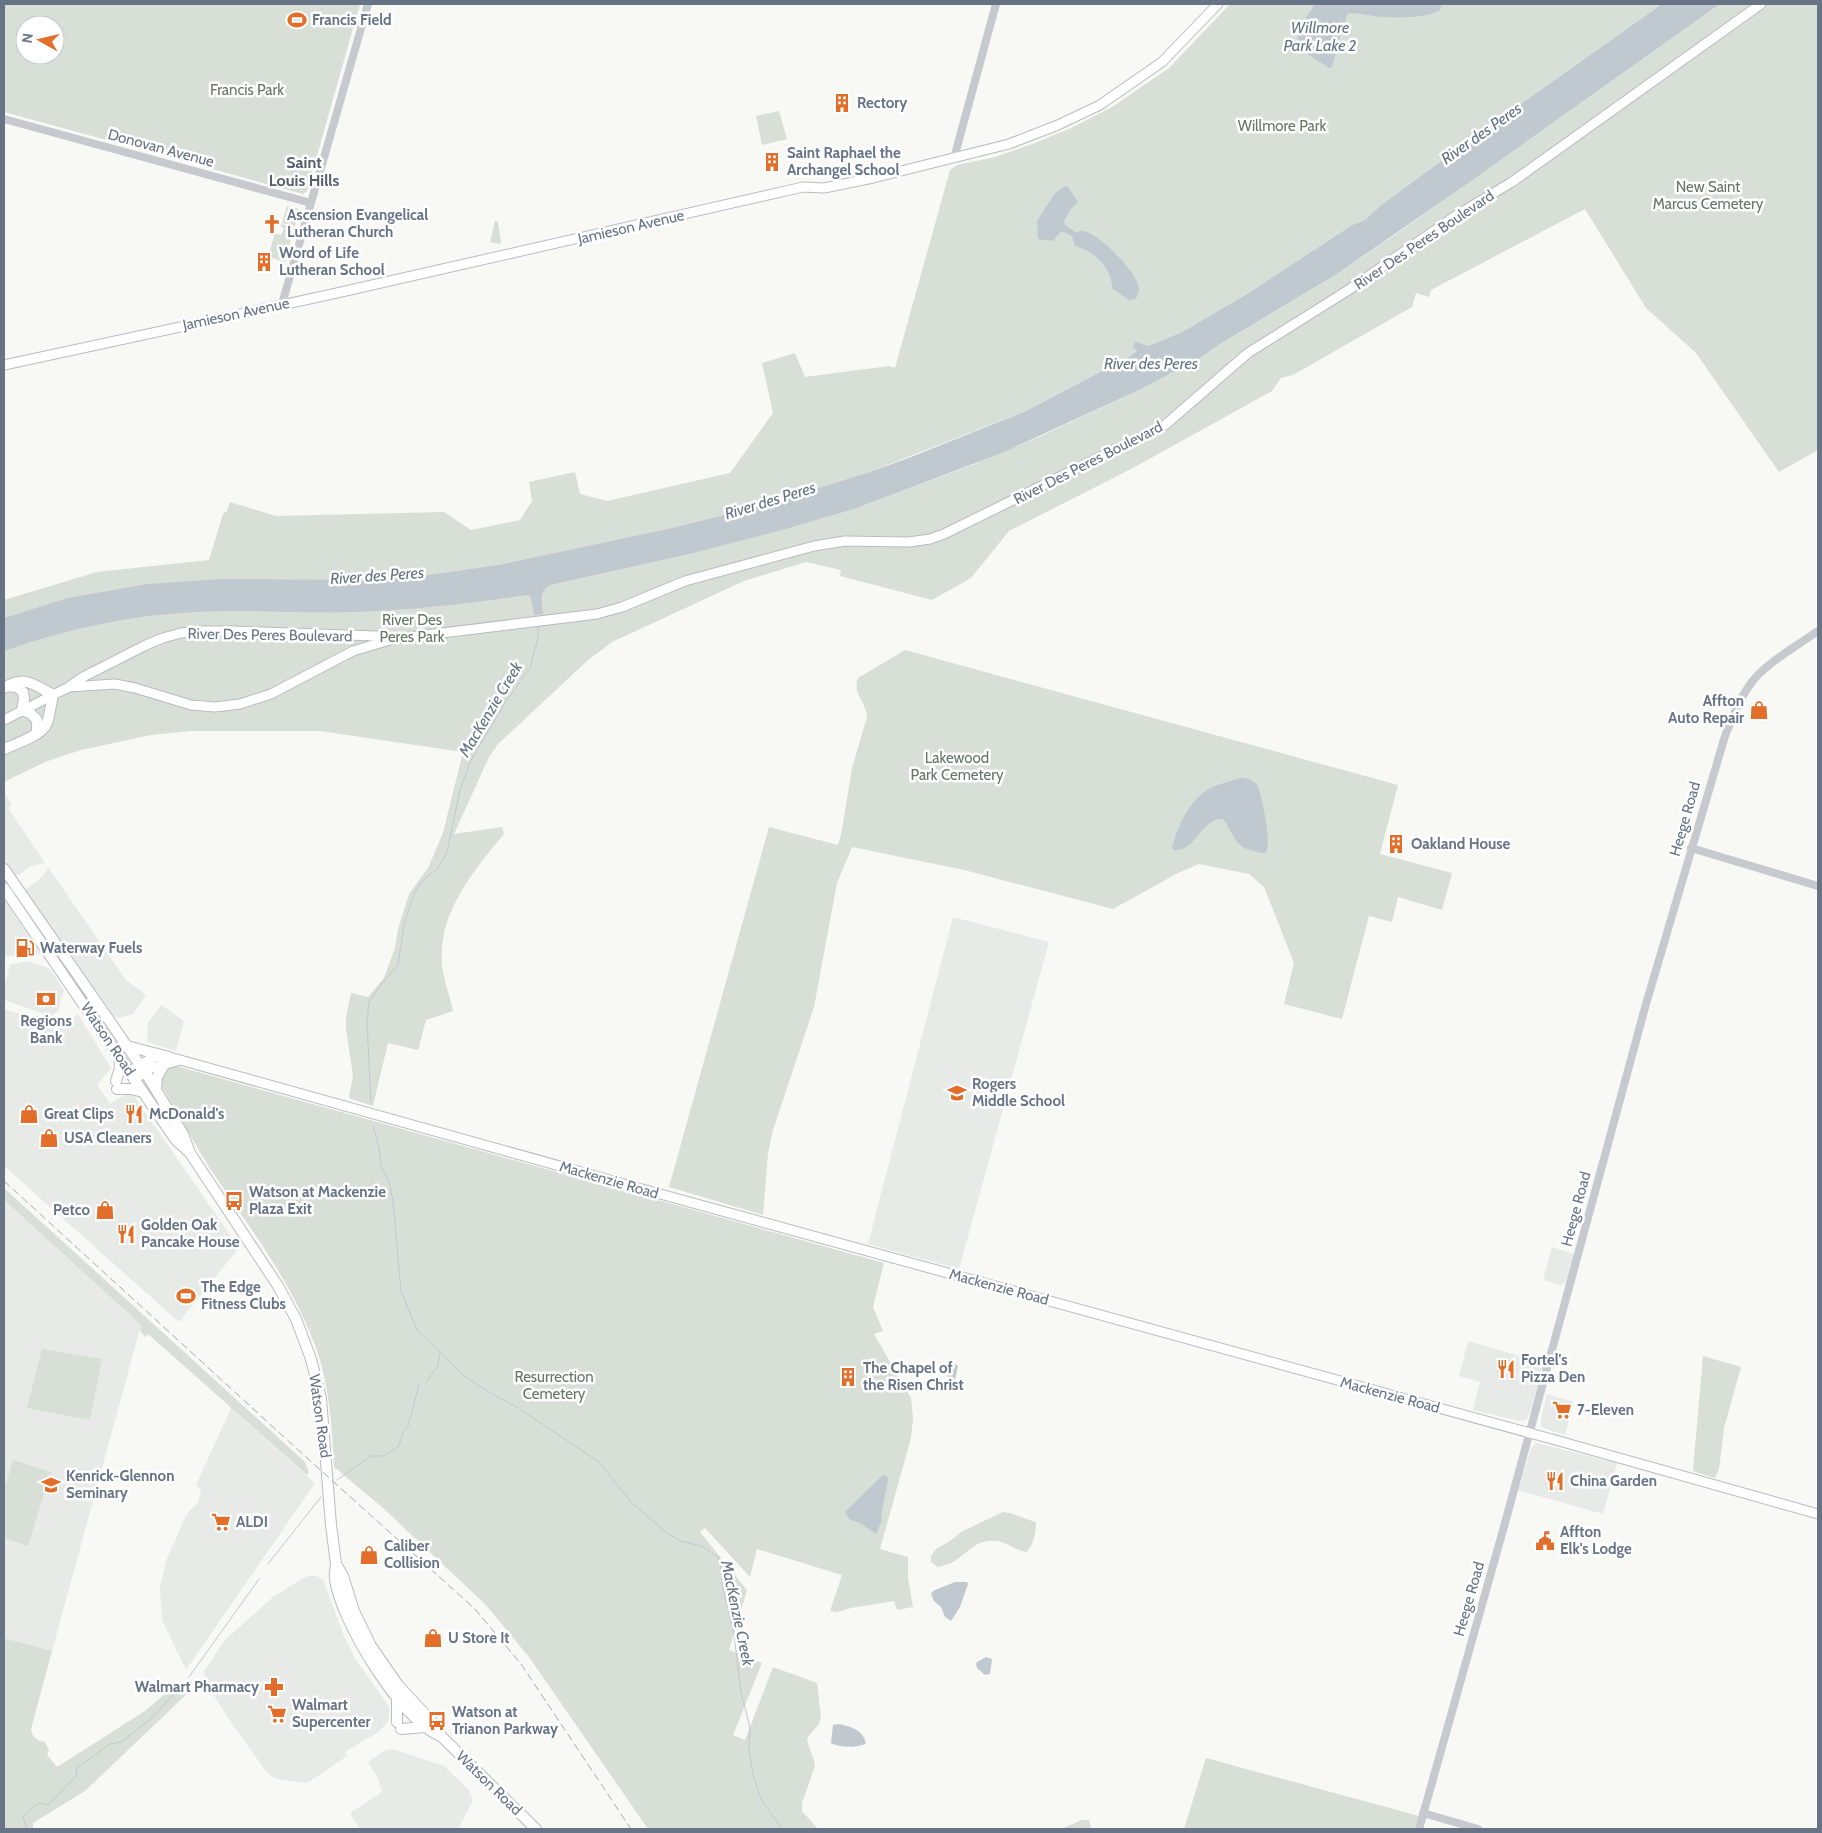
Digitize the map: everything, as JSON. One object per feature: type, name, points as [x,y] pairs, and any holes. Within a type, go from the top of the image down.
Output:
[{"type":"main road","name":"Jamieson Avenue","points":[[4,365],[607,233],[803,188],[824,188],[862,180],[1009,144],[1058,125],[1100,105],[1162,62],[1218,4]]},
{"type":"main road","name":"River Des Peres Boulevard","points":[[69,687],[115,684],[191,705],[215,707],[240,704],[271,694],[353,651],[393,638],[605,612],[685,581],[821,544],[845,541],[909,542],[937,537],[959,528],[1149,434],[1178,414],[1248,353],[1368,277],[1457,215],[1512,182],[1761,4]]},
{"type":"main road","name":"River Des Peres Boulevard","points":[[4,720],[69,687],[83,676],[155,641],[192,632],[233,631],[393,638]]},
{"type":"main road","points":[[4,749],[37,734],[45,728],[48,722],[53,695],[25,681],[16,680],[5,687]]},
{"type":"main road","points":[[5,687],[17,687],[23,692],[22,710],[30,713],[37,720],[37,734]]},
{"type":"main road","name":"Watson Road","points":[[4,870],[142,1068],[183,1134],[190,1153],[278,1286],[296,1319],[318,1383],[336,1564],[334,1578],[351,1626],[368,1657],[397,1697],[431,1733],[441,1736]]},
{"type":"main road","name":"Watson Road","points":[[4,888],[175,1139],[190,1153]]},
{"type":"main road","points":[[127,1046],[167,1061],[157,1077],[156,1090]]},
{"type":"main road","points":[[119,1056],[120,1068],[117,1085],[143,1092]]},
{"type":"main road","name":"Mackenzie Road","points":[[132,1075],[154,1057],[167,1061],[181,1060],[650,1192],[1818,1514]]},
{"type":"main road","name":"Watson Road","points":[[336,1564],[343,1576],[354,1611],[371,1646],[392,1677],[436,1726],[441,1736],[536,1829]]},
{"type":"main road","points":[[397,1697],[399,1725],[425,1727]]},
{"type":"street","points":[[282,304],[368,4]]},
{"type":"street","points":[[954,158],[996,4]]},
{"type":"street","name":"Donovan Avenue","points":[[4,119],[311,203]]},
{"type":"street","name":"Heege Road","points":[[1419,1829],[1626,1075],[1725,736],[1746,691],[1756,678],[1768,666],[1818,631]]},
{"type":"street","points":[[1691,848],[1818,886]]},
{"type":"street","points":[[1423,1813],[1478,1829]]},
{"type":"shaded area","points":[[4,792],[12,805],[8,808],[45,863],[31,866],[15,877],[4,865]]},
{"type":"shaded area","points":[[48,867],[126,980],[146,995],[133,1014],[118,1018],[113,1016],[97,992],[87,983],[24,891],[43,876]]},
{"type":"shaded area","points":[[4,899],[41,954],[4,957]]},
{"type":"shaded area","name":"Rogers Middle School","points":[[953,917],[1049,942],[959,1269],[868,1244]]},
{"type":"shaded area","points":[[27,961],[49,968],[64,990],[58,1011],[51,1016],[4,1000],[4,987],[10,965]]},
{"type":"shaded area","points":[[161,1005],[184,1021],[176,1051],[147,1042],[148,1022]]},
{"type":"shaded area","points":[[4,1009],[62,1027],[78,1014],[111,1068],[97,1085],[110,1104],[127,1093],[134,1096],[239,1248],[179,1322],[4,1166]]},
{"type":"shaded area","name":"Kenrick-Glennon Seminary","points":[[4,1200],[141,1325],[52,1651],[4,1638]]},
{"type":"shaded area","points":[[1552,1247],[1574,1254],[1567,1281],[1561,1285],[1543,1280]]},
{"type":"shaded area","points":[[1468,1341],[1544,1363],[1541,1380],[1526,1420],[1519,1421],[1473,1410],[1480,1382],[1459,1376]]},
{"type":"shaded area","points":[[1546,1394],[1574,1402],[1565,1435],[1541,1426]]},
{"type":"shaded area","points":[[231,1408],[315,1483],[186,1670],[162,1620],[160,1588],[166,1561],[185,1518],[189,1511],[198,1503],[201,1490],[196,1485]]},
{"type":"shaded area","points":[[1536,1443],[1617,1463],[1603,1514],[1518,1490],[1531,1448]]},
{"type":"shaded area","points":[[314,1575],[323,1579],[344,1636],[356,1660],[390,1708],[388,1722],[378,1732],[345,1752],[347,1756],[307,1783],[276,1779],[267,1773],[226,1715],[205,1681],[204,1671],[225,1640],[273,1597],[305,1577]]},
{"type":"shaded area","points":[[393,1749],[444,1766],[468,1789],[473,1800],[458,1829],[360,1829],[350,1813],[382,1792],[378,1778],[368,1762],[386,1750]]},
{"type":"green space","name":"Francis Park","points":[[4,4],[360,4],[307,191],[303,194],[4,112]]},
{"type":"green space","points":[[1230,4],[1662,4],[1463,145],[1380,206],[1365,220],[1352,225],[1247,294],[1182,332],[1148,346],[1135,341],[1133,348],[1136,350],[1135,353],[1026,411],[867,473],[857,508],[972,465],[1041,436],[1137,391],[1200,358],[1337,274],[1396,234],[1720,4],[1818,4],[1818,450],[1779,472],[1696,353],[1646,308],[1585,209],[1431,290],[1429,297],[1416,293],[1412,307],[1293,375],[1281,378],[1272,391],[1131,469],[1009,531],[971,578],[932,600],[840,576],[841,570],[806,562],[744,581],[612,642],[587,661],[498,744],[489,757],[454,834],[502,827],[504,834],[480,863],[459,894],[446,928],[442,946],[442,966],[453,1011],[426,1020],[418,1050],[388,1043],[373,1106],[349,1097],[353,1076],[346,1017],[351,993],[368,997],[384,978],[395,948],[398,929],[409,894],[428,868],[443,833],[463,752],[320,731],[191,731],[151,735],[81,750],[45,762],[4,782],[4,600],[97,572],[209,560],[223,514],[227,511],[230,502],[276,516],[444,512],[471,530],[520,520],[532,501],[529,482],[575,472],[580,494],[607,501],[730,473],[773,413],[762,363],[795,353],[805,377],[889,366],[895,368],[950,170],[957,165],[995,157],[1035,143],[1071,128],[1112,107],[1169,68]]},
{"type":"green space","points":[[779,111],[787,139],[762,145],[756,116]]},
{"type":"green space","points":[[287,206],[299,209],[295,226],[282,223]]},
{"type":"green space","points":[[495,221],[498,222],[500,244],[490,242]]},
{"type":"green space","points":[[279,224],[286,225],[286,228],[287,225],[294,227],[285,262],[268,257],[275,233],[281,235],[284,228]]},
{"type":"green space","name":"Lakewood Park Cemetery","points":[[905,650],[1398,785],[1380,854],[1452,873],[1442,910],[1398,897],[1392,922],[1369,916],[1342,1019],[1284,1004],[1294,963],[1264,887],[1249,874],[1199,864],[1178,873],[1113,909],[964,870],[852,847],[837,883],[814,1007],[773,1130],[768,1153],[763,1215],[669,1187],[769,827],[838,845],[852,768],[867,717],[857,689],[858,678]]},
{"type":"green space","name":"Resurrection Cemetery","points":[[176,1066],[884,1263],[873,1307],[883,1331],[874,1334],[911,1398],[913,1418],[911,1438],[880,1549],[908,1557],[908,1578],[913,1607],[897,1610],[894,1601],[838,1612],[830,1611],[842,1575],[757,1549],[750,1577],[705,1528],[700,1532],[747,1590],[729,1650],[762,1663],[733,1735],[745,1740],[773,1667],[817,1683],[821,1717],[819,1724],[807,1738],[815,1766],[802,1803],[802,1811],[818,1829],[648,1829],[529,1657],[485,1604],[383,1508],[334,1467],[331,1418],[326,1386],[313,1340],[303,1316],[279,1272],[209,1167],[161,1085],[161,1074],[164,1069]]},
{"type":"green space","points":[[4,1188],[305,1462],[309,1472],[307,1475],[148,1334],[146,1337],[140,1331],[141,1325],[4,1200]]},
{"type":"green space","points":[[42,1349],[102,1359],[90,1420],[27,1408]]},
{"type":"green space","points":[[1703,1356],[1741,1367],[1724,1428],[1719,1469],[1715,1478],[1693,1470]]},
{"type":"green space","points":[[13,1460],[51,1472],[28,1546],[4,1538],[4,1490]]},
{"type":"green space","points":[[1003,1512],[1036,1522],[1034,1538],[1027,1552],[1002,1542],[990,1541],[979,1543],[950,1563],[938,1567],[931,1562],[931,1556],[936,1549],[961,1532]]},
{"type":"green space","points":[[4,1638],[52,1651],[31,1729],[35,1738],[45,1742],[49,1750],[47,1755],[57,1767],[145,1711],[180,1681],[189,1692],[85,1791],[33,1823],[33,1829],[4,1829]]},
{"type":"green space","points":[[1206,1758],[1419,1816],[1415,1829],[1184,1829]]},
{"type":"green space","points":[[1082,1820],[1089,1820],[1091,1829],[1061,1829]]},
{"type":"water","name":"Willmore Park Lake 2","points":[[1315,4],[1442,4],[1440,10],[1434,13],[1412,17],[1383,17],[1348,13],[1332,67],[1329,68],[1306,53],[1298,42],[1302,24]]},
{"type":"water","name":"River des Peres","points":[[1662,4],[1720,4],[1337,274],[1200,358],[1137,391],[1002,453],[857,508],[782,530],[693,553],[550,585],[542,594],[543,614],[534,615],[531,597],[528,595],[442,606],[377,611],[216,611],[171,614],[99,624],[51,636],[4,651],[4,618],[68,598],[148,584],[223,579],[362,580],[429,575],[499,565],[668,529],[761,506],[867,473],[911,457],[1026,411],[1130,356],[1137,351],[1133,348],[1135,341],[1148,346],[1182,332],[1247,294],[1352,225],[1365,220],[1380,206],[1463,145]]},
{"type":"water","points":[[1065,186],[1068,187],[1078,202],[1070,210],[1064,221],[1065,225],[1075,232],[1083,231],[1098,238],[1125,263],[1137,281],[1139,288],[1135,299],[1129,300],[1113,289],[1110,276],[1103,264],[1091,253],[1075,246],[1072,236],[1061,231],[1053,241],[1038,239],[1037,221],[1055,193]]},
{"type":"water","points":[[1240,778],[1254,781],[1259,790],[1264,809],[1268,842],[1265,853],[1250,850],[1240,845],[1223,819],[1215,820],[1209,824],[1187,846],[1174,850],[1172,848],[1180,826],[1187,811],[1197,799],[1211,788]]},
{"type":"water","points":[[954,1363],[958,1366],[954,1384],[951,1383],[946,1373],[949,1364]]},
{"type":"water","points":[[883,1475],[887,1476],[888,1480],[881,1516],[882,1520],[876,1534],[860,1523],[849,1519],[845,1512]]},
{"type":"water","points":[[955,1582],[967,1582],[968,1584],[960,1607],[951,1621],[945,1617],[941,1607],[934,1601],[931,1594],[933,1591]]},
{"type":"water","points":[[986,1657],[992,1659],[990,1674],[985,1675],[977,1668],[976,1664]]},
{"type":"water","points":[[839,1724],[859,1732],[866,1743],[849,1747],[831,1743],[833,1725]]},
{"type":"waterway","name":"MacKenzie Creek","points":[[371,1102],[367,1022],[369,1002],[398,965],[404,924],[415,892],[421,882],[438,868],[447,852],[460,790],[471,760],[506,701],[530,668],[538,638],[538,624]]},
{"type":"waterway","name":"MacKenzie Creek","points":[[373,1126],[379,1148],[381,1166],[389,1181],[393,1201],[401,1291],[417,1330],[464,1376],[517,1407],[599,1462],[631,1502],[667,1533],[681,1541],[701,1546],[717,1556],[734,1634],[741,1692],[750,1728],[749,1748],[753,1775],[761,1799],[782,1829]]},
{"type":"waterway","points":[[427,1381],[437,1367],[440,1355]]},
{"type":"waterway","points":[[337,1480],[371,1456],[383,1456],[398,1447],[408,1426],[419,1385]]},
{"type":"waterway","points":[[268,1564],[321,1497]]},
{"type":"waterway","points":[[189,1677],[259,1579]]},
{"type":"waterway","points":[[27,1829],[23,1816],[38,1803],[48,1805],[76,1776],[77,1768],[110,1744],[121,1742],[152,1718],[183,1684]]},
{"type":"railway","points":[[4,1181],[475,1609],[521,1664],[631,1829]]},
{"type":"place","name":"Francis Field","points":[[297,20]]},
{"type":"place","name":"Rectory","points":[[842,103]]},
{"type":"place","name":"Saint Raphael the Archangel School","points":[[772,162]]},
{"type":"place","name":"Ascension Evangelical Lutheran Church","points":[[272,224]]},
{"type":"place","name":"Word of Life Lutheran School","points":[[264,262]]},
{"type":"place","name":"Affton Auto Repair","points":[[1759,710]]},
{"type":"place","name":"Oakland House","points":[[1396,844]]},
{"type":"place","name":"Waterway Fuels","points":[[25,948]]},
{"type":"place","name":"Regions Bank","points":[[46,999]]},
{"type":"place","name":"Rogers Middle School","points":[[957,1093]]},
{"type":"place","name":"Great Clips","points":[[29,1114]]},
{"type":"place","name":"McDonald's","points":[[134,1114]]},
{"type":"place","name":"USA Cleaners","points":[[49,1138]]},
{"type":"place","name":"Watson at Mackenzie Plaza Exit","points":[[234,1201]]},
{"type":"place","name":"Petco","points":[[105,1210]]},
{"type":"place","name":"Golden Oak Pancake House","points":[[126,1234]]},
{"type":"place","name":"The Edge Fitness Clubs","points":[[186,1296]]},
{"type":"place","name":"Fortel's Pizza Den","points":[[1506,1369]]},
{"type":"place","name":"The Chapel of the Risen Christ","points":[[848,1377]]},
{"type":"place","name":"7-Eleven","points":[[1562,1410]]},
{"type":"place","name":"China Garden","points":[[1555,1481]]},
{"type":"place","name":"Kenrick-Glennon Seminary","points":[[51,1485]]},
{"type":"place","name":"ALDI","points":[[221,1522]]},
{"type":"place","name":"Affton Elk's Lodge","points":[[1545,1541]]},
{"type":"place","name":"Caliber Collision","points":[[369,1555]]},
{"type":"place","name":"U Store It","points":[[433,1638]]},
{"type":"place","name":"Walmart Pharmacy","points":[[274,1687]]},
{"type":"place","name":"Walmart Supercenter","points":[[277,1714]]},
{"type":"place","name":"Watson at Trianon Parkway","points":[[437,1721]]},
{"type":"district","name":"Saint Louis Hills","points":[[304,171]]},
{"type":"park label","name":"Willmore Park","points":[[1282,126]]},
{"type":"park label","name":"New Saint Marcus Cemetery","points":[[1708,196]]},
{"type":"park label","name":"River Des Peres Park","points":[[412,628]]}]
